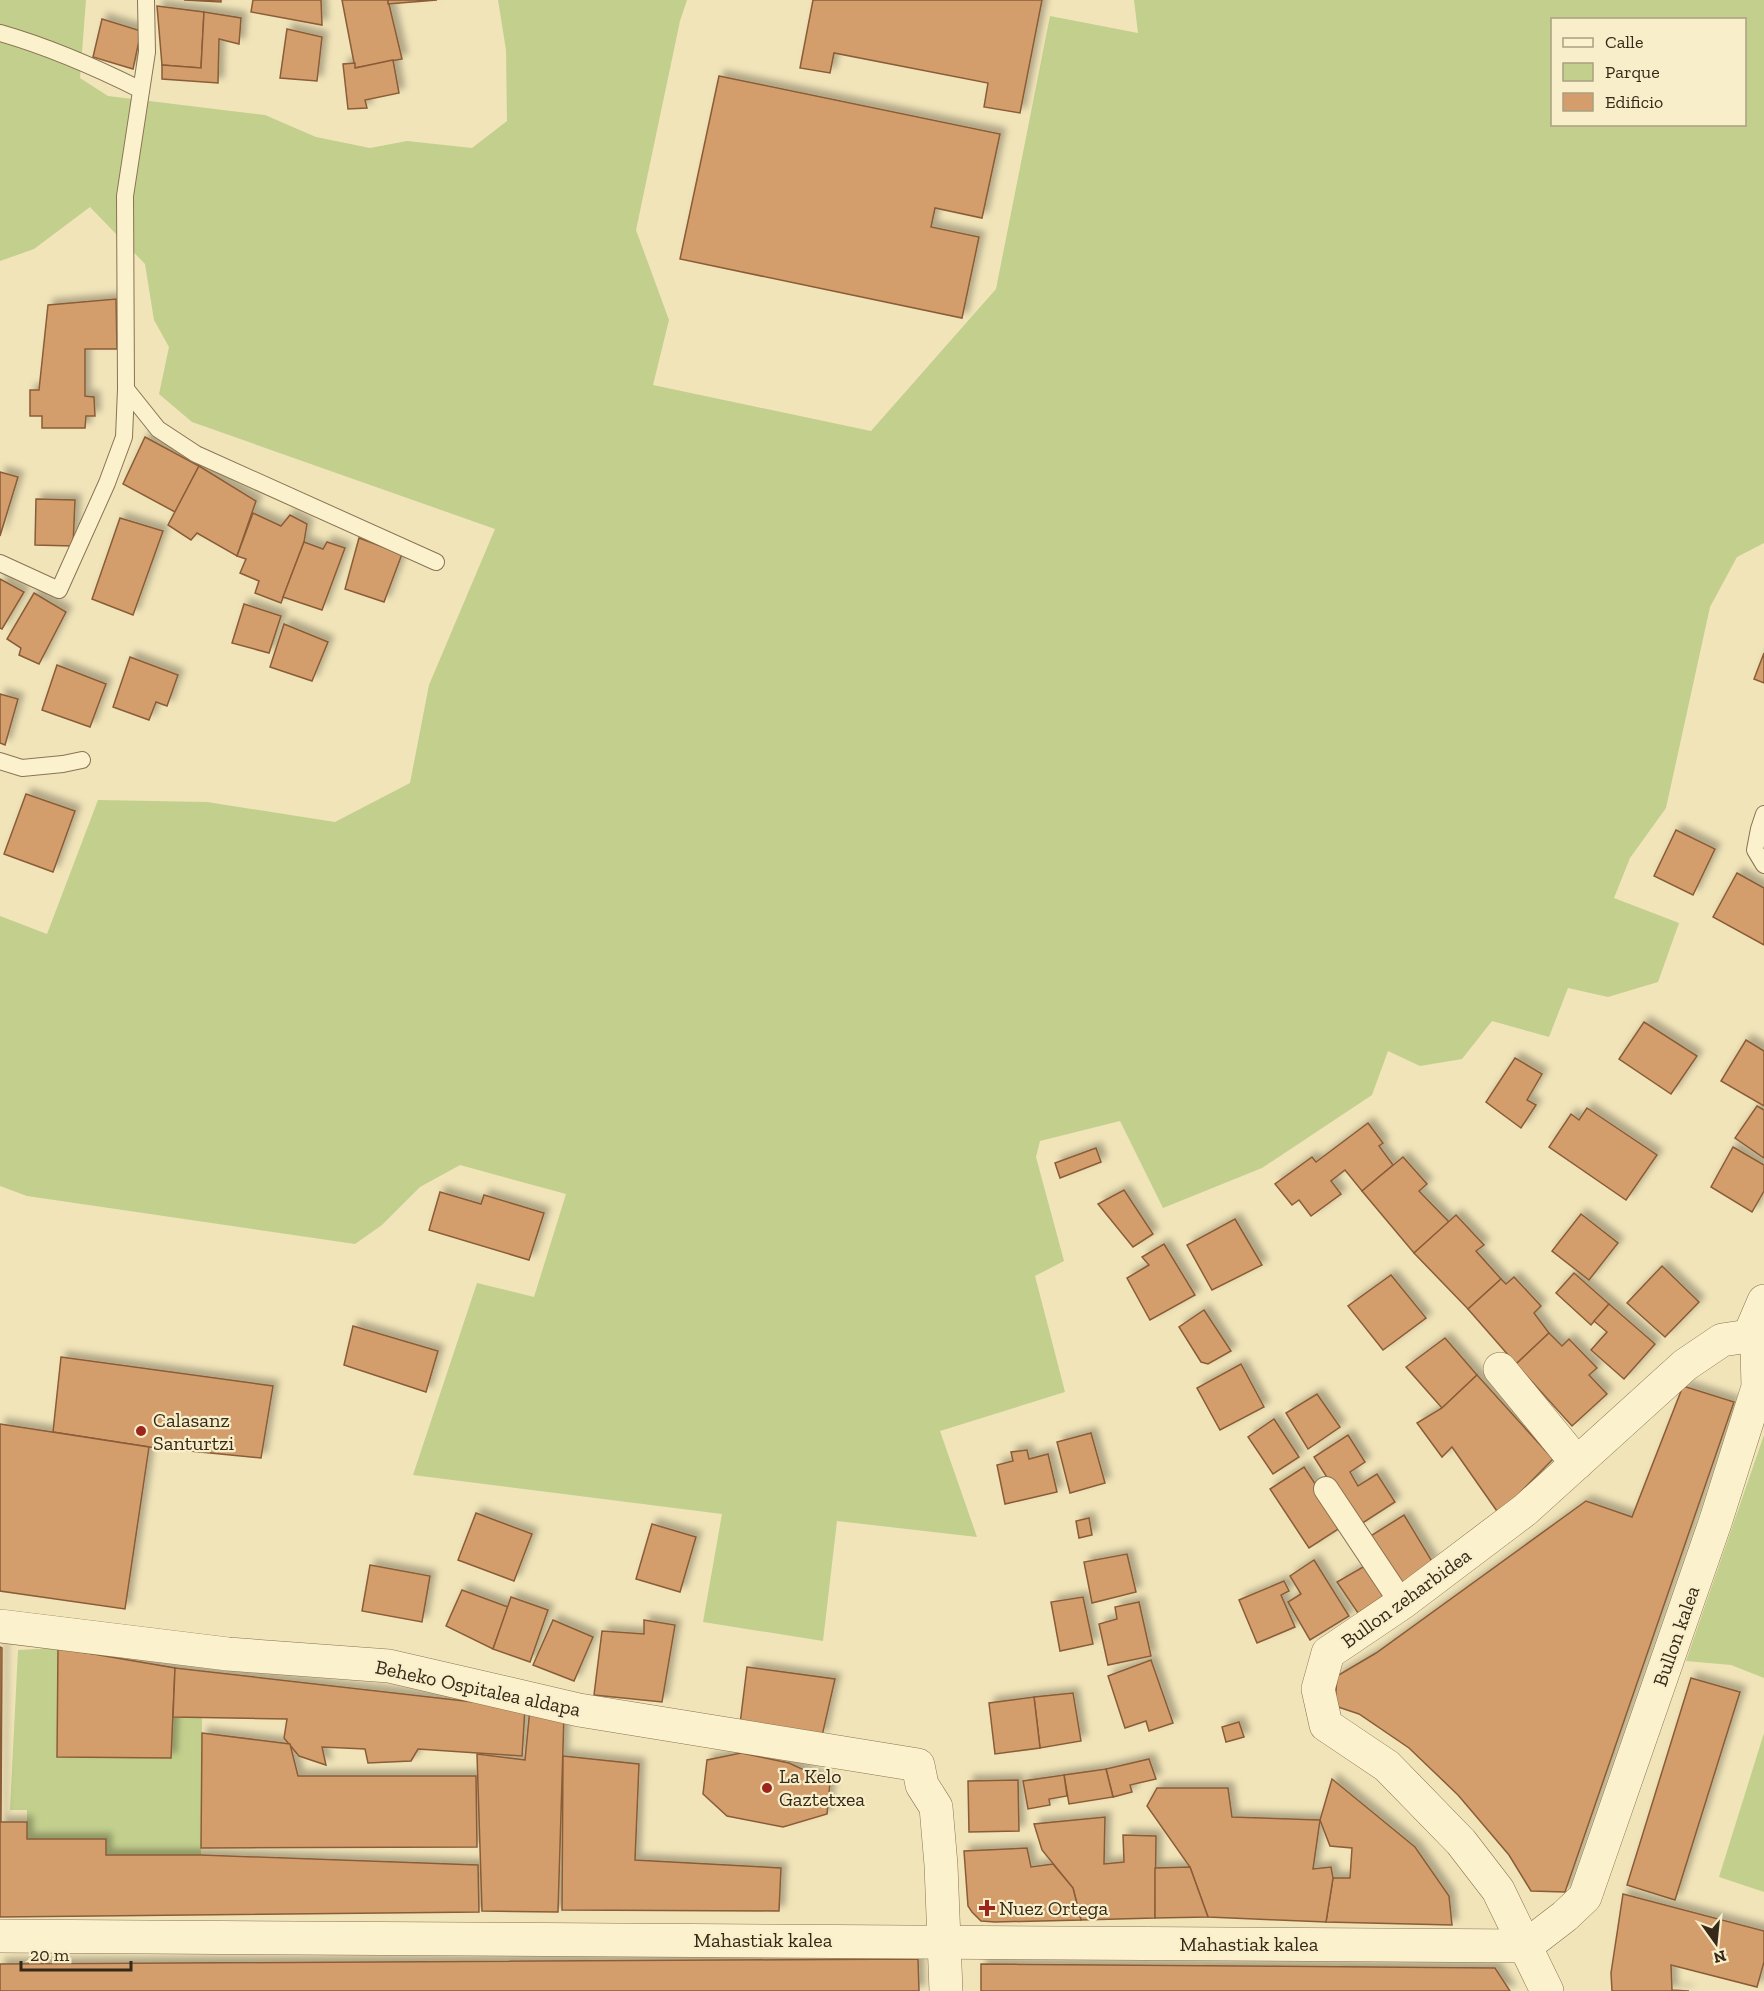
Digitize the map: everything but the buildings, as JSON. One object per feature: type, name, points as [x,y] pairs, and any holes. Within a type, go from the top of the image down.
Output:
[{"type":"street","points":[[1749,1336],[1764,1301]]},
{"type":"street","name":"Bullon zeharbidea","points":[[1547,1991],[1498,1890],[1461,1842],[1387,1766],[1326,1725],[1318,1689],[1328,1653],[1402,1603],[1525,1510],[1685,1365],[1722,1340],[1749,1336]]},
{"type":"street","name":"Bullon kalea","points":[[1526,1946],[1565,1916],[1585,1897],[1716,1520],[1758,1387],[1757,1349],[1749,1336]]},
{"type":"street","points":[[1500,1369],[1578,1463]]},
{"type":"street","points":[[1326,1488],[1402,1603]]},
{"type":"street","name":"Beheko Ospitalea aldapa","points":[[0,1626],[228,1654],[389,1666],[579,1710],[918,1766],[922,1785],[936,1807],[943,1942]]},
{"type":"street","name":"Mahastiak kalea","points":[[0,1936],[1526,1946]]},
{"type":"street","points":[[943,1942],[946,1991]]},
{"type":"lane","points":[[0,563],[59,590],[107,483],[124,437],[125,196],[147,52],[146,0]]},
{"type":"lane","points":[[0,33],[31,42],[94,67],[141,90]]},
{"type":"lane","points":[[126,388],[158,429],[195,454],[436,562]]},
{"type":"lane","points":[[0,761],[22,768],[82,760]]},
{"type":"lane","points":[[1764,814],[1755,850],[1764,865]]},
{"type":"green space","points":[[0,0],[86,0],[80,78],[108,96],[265,115],[316,137],[370,148],[407,141],[472,148],[507,121],[506,50],[498,0],[687,0],[680,21],[636,230],[669,320],[653,385],[871,431],[996,289],[1050,16],[1138,33],[1134,0],[1764,0],[1764,543],[1737,557],[1710,607],[1666,808],[1630,858],[1614,898],[1679,923],[1658,982],[1608,997],[1568,988],[1549,1037],[1492,1021],[1462,1059],[1420,1066],[1388,1051],[1372,1095],[1262,1168],[1163,1208],[1120,1121],[1040,1141],[1036,1157],[1064,1261],[1035,1276],[1065,1392],[940,1431],[977,1537],[837,1521],[823,1641],[703,1622],[722,1514],[413,1475],[477,1283],[534,1297],[566,1194],[460,1165],[420,1187],[382,1225],[355,1244],[27,1196],[0,1186],[0,916],[47,934],[98,800],[207,802],[335,822],[410,783],[429,685],[495,529],[192,422],[159,394],[169,347],[154,320],[145,264],[90,207],[34,249],[0,261]]},
{"type":"green space","points":[[1764,1435],[1764,1678],[1731,1665],[1686,1661]]},
{"type":"green space","points":[[58,1648],[57,1757],[171,1758],[173,1717],[202,1717],[201,1855],[106,1855],[106,1839],[27,1839],[27,1810],[10,1810],[18,1650]]},
{"type":"green space","points":[[1764,1733],[1764,1892],[1719,1877]]},
{"type":"place","name":"Calasanz Santurtzi","points":[[141,1431]]},
{"type":"place","name":"La Kelo Gaztetxea","points":[[767,1788]]},
{"type":"place","name":"Nuez Ortega","points":[[987,1908]]}]
